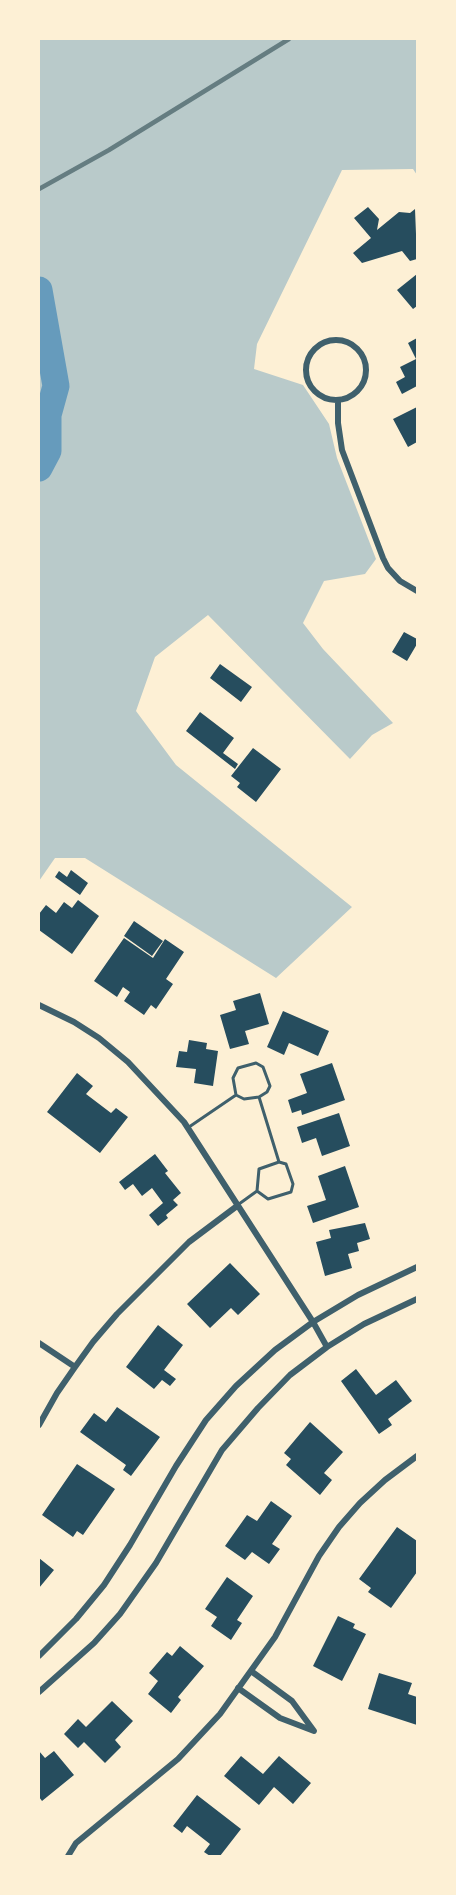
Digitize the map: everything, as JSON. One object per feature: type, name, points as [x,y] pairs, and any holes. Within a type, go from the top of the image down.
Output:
[{"type":"street","points":[[333,340],[355,347],[362,356],[366,368],[359,390],[350,397],[338,400],[327,399],[316,394],[309,385],[306,373],[307,362],[313,351],[333,340]]},
{"type":"street","points":[[338,400],[338,423],[342,450],[382,558],[400,581],[417,591]]},
{"type":"street","points":[[39,1005],[74,1022],[99,1038],[128,1062],[188,1128],[327,1347]]},
{"type":"street","points":[[39,1425],[75,1366],[141,1288],[189,1242],[237,1206]]},
{"type":"street","points":[[39,1656],[76,1619],[104,1585],[206,1420],[236,1386],[275,1350],[313,1322],[358,1295],[417,1267]]},
{"type":"street","points":[[39,1692],[94,1643],[120,1614],[156,1563],[222,1450],[290,1375],[327,1347],[364,1324],[417,1299]]},
{"type":"street","points":[[39,1343],[75,1366]]},
{"type":"street","points":[[68,1856],[76,1843],[178,1760],[220,1714],[275,1637],[319,1556],[339,1527],[376,1488],[417,1456]]},
{"type":"street","points":[[238,1688],[280,1718],[314,1731],[292,1701],[251,1671]]},
{"type":"lane","points":[[256,1063],[263,1067],[270,1086],[267,1092],[260,1097],[244,1099],[236,1095],[233,1078],[238,1068],[256,1063]]},
{"type":"lane","points":[[188,1128],[236,1095]]},
{"type":"lane","points":[[260,1097],[279,1162]]},
{"type":"lane","points":[[237,1206],[257,1191],[259,1169],[279,1162],[286,1164],[293,1184],[291,1192],[268,1199],[257,1191]]},
{"type":"shaded area","points":[[39,39],[417,39],[417,175],[413,169],[342,170],[257,344],[254,369],[303,385],[329,424],[337,458],[376,559],[365,574],[324,581],[303,623],[323,649],[393,723],[372,735],[350,759],[208,615],[155,657],[136,711],[176,765],[352,907],[276,978],[85,858],[55,858],[39,881]]},
{"type":"building","points":[[368,207],[379,219],[377,230],[399,212],[410,213],[415,209],[417,259],[410,261],[402,251],[362,263],[353,253],[371,238],[354,218]]},
{"type":"building","points":[[417,274],[417,306],[413,309],[397,290]]},
{"type":"building","points":[[417,338],[417,386],[402,394],[396,382],[405,377],[400,367],[416,359],[408,343]]},
{"type":"building","points":[[417,407],[417,442],[408,447],[393,419]]},
{"type":"building","points":[[404,632],[417,639],[417,644],[407,661],[392,652]]},
{"type":"building","points":[[220,664],[252,687],[241,702],[210,678]]},
{"type":"building","points":[[200,712],[234,738],[223,753],[238,764],[235,769],[186,731]]},
{"type":"building","points":[[253,748],[281,769],[256,802],[237,787],[240,783],[231,776]]},
{"type":"building","points":[[71,870],[88,883],[80,895],[55,877],[59,871],[67,877]]},
{"type":"building","points":[[78,900],[99,916],[72,954],[39,930],[39,914],[46,905],[56,913],[64,902],[72,908]]},
{"type":"building","points":[[134,921],[163,941],[152,956],[124,936]]},
{"type":"building","points":[[124,938],[153,958],[165,939],[184,952],[166,979],[173,984],[156,1009],[151,1005],[144,1015],[124,1001],[130,992],[123,987],[117,997],[94,981]]},
{"type":"building","points":[[260,993],[269,1024],[245,1031],[249,1044],[230,1049],[220,1015],[236,1010],[233,1001]]},
{"type":"building","points":[[283,1011],[329,1031],[318,1056],[289,1043],[284,1055],[267,1047]]},
{"type":"building","points":[[189,1040],[207,1043],[206,1049],[218,1051],[213,1086],[194,1083],[196,1069],[176,1067],[179,1051],[187,1052]]},
{"type":"building","points":[[332,1063],[345,1100],[302,1115],[301,1110],[292,1113],[288,1100],[307,1093],[300,1074]]},
{"type":"building","points":[[77,1073],[93,1086],[86,1094],[111,1113],[116,1108],[128,1117],[100,1153],[47,1112]]},
{"type":"building","points":[[339,1113],[350,1146],[322,1156],[316,1138],[302,1143],[297,1127]]},
{"type":"building","points":[[155,1154],[168,1171],[165,1173],[181,1193],[173,1200],[178,1205],[158,1226],[149,1215],[163,1203],[152,1188],[142,1196],[133,1184],[125,1190],[119,1182]]},
{"type":"building","points":[[345,1166],[359,1207],[313,1223],[307,1206],[326,1200],[318,1176]]},
{"type":"building","points":[[365,1223],[370,1239],[357,1243],[359,1251],[348,1254],[352,1268],[325,1276],[316,1242],[331,1238],[329,1230]]},
{"type":"building","points":[[230,1263],[260,1294],[238,1315],[231,1308],[210,1328],[187,1304]]},
{"type":"building","points":[[158,1325],[183,1345],[164,1370],[176,1379],[170,1386],[162,1380],[154,1389],[126,1367]]},
{"type":"building","points":[[356,1369],[376,1395],[396,1380],[412,1401],[388,1419],[392,1425],[379,1434],[341,1381]]},
{"type":"building","points":[[117,1407],[160,1437],[131,1476],[123,1470],[126,1465],[80,1432],[94,1413],[106,1422]]},
{"type":"building","points":[[310,1422],[343,1452],[324,1473],[332,1480],[320,1495],[286,1465],[291,1459],[284,1453]]},
{"type":"building","points":[[77,1464],[115,1489],[83,1535],[77,1531],[73,1537],[42,1515]]},
{"type":"building","points":[[271,1501],[292,1516],[272,1544],[280,1549],[269,1564],[252,1552],[245,1560],[225,1546],[247,1515],[257,1521]]},
{"type":"building","points":[[397,1527],[417,1541],[417,1572],[391,1608],[368,1592],[371,1588],[359,1579]]},
{"type":"building","points":[[39,1558],[54,1570],[39,1588]]},
{"type":"building","points":[[227,1577],[253,1596],[237,1620],[242,1623],[231,1640],[211,1626],[217,1617],[205,1609]]},
{"type":"building","points":[[338,1616],[355,1624],[353,1628],[366,1634],[342,1681],[313,1666]]},
{"type":"building","points":[[180,1646],[204,1666],[178,1697],[181,1700],[171,1713],[148,1694],[158,1681],[149,1673],[167,1652],[172,1656]]},
{"type":"building","points":[[379,1673],[412,1683],[408,1694],[417,1697],[417,1725],[368,1709]]},
{"type":"building","points":[[112,1701],[133,1721],[115,1740],[121,1747],[105,1763],[84,1742],[78,1748],[64,1734],[78,1719],[86,1727]]},
{"type":"building","points":[[39,1751],[45,1758],[54,1751],[74,1775],[42,1801],[39,1797]]},
{"type":"building","points":[[241,1756],[263,1774],[279,1756],[311,1783],[293,1804],[274,1787],[259,1805],[224,1776]]},
{"type":"building","points":[[197,1795],[241,1829],[220,1856],[210,1856],[204,1852],[210,1844],[187,1826],[182,1833],[173,1826]]},
{"type":"waterway","points":[[39,290],[56,386],[48,415],[48,451],[39,468]]},
{"type":"railway","points":[[39,189],[109,150],[289,39]]}]
